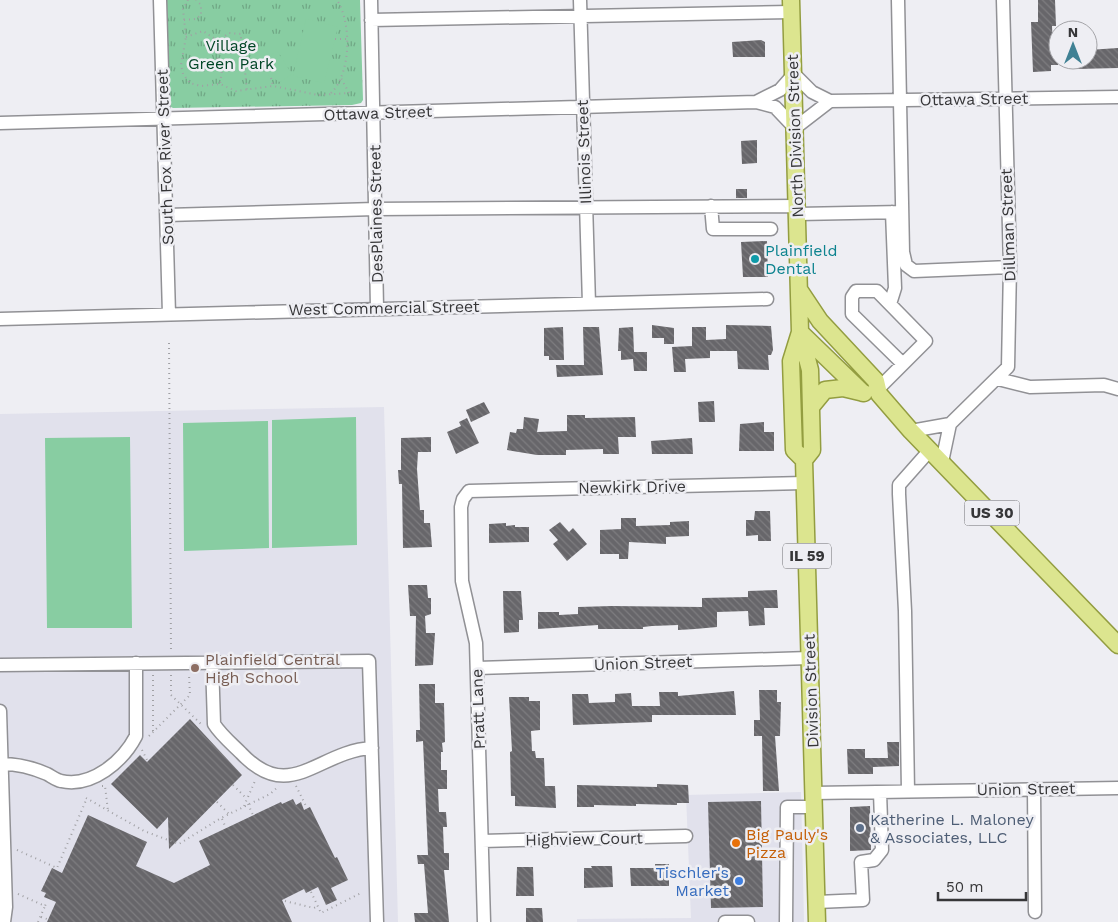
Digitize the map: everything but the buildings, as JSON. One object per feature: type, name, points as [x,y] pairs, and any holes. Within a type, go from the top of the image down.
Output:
[{"type":"main road","name":"North Division Street","points":[[791,6],[800,332]]},
{"type":"main road","name":"US 30","points":[[800,291],[820,321],[876,381],[873,392]]},
{"type":"main road","name":"US 30","points":[[800,332],[873,392],[1118,645]]},
{"type":"main road","name":"Division Street","points":[[800,332],[810,370],[812,450],[804,460],[804,483],[817,922]]},
{"type":"main road","name":"Division Street","points":[[800,332],[791,361],[794,450],[804,460]]},
{"type":"main road","points":[[811,407],[825,390],[843,388],[873,392]]},
{"type":"street","name":"South Fox River Street","points":[[160,0],[169,314]]},
{"type":"street","name":"DesPlaines Street","points":[[370,0],[377,308]]},
{"type":"street","name":"Illinois Street","points":[[580,0],[589,304]]},
{"type":"street","points":[[890,304],[895,288],[897,212],[898,0]]},
{"type":"street","name":"Dillman Street","points":[[950,424],[998,379],[1008,367],[1009,360],[1010,267],[1004,98],[1003,0]]},
{"type":"street","points":[[371,20],[580,15],[791,6]]},
{"type":"street","name":"Ottawa Street","points":[[756,102],[780,90],[794,74]]},
{"type":"street","points":[[794,74],[812,92],[830,101],[795,128]]},
{"type":"street","name":"Ottawa Street","points":[[830,101],[1118,97]]},
{"type":"street","name":"Ottawa Street","points":[[0,124],[756,102],[775,107],[795,128]]},
{"type":"street","points":[[167,215],[375,209],[711,206],[897,212]]},
{"type":"street","points":[[711,206],[713,229],[771,229]]},
{"type":"street","points":[[897,212],[906,265],[914,272],[1010,267]]},
{"type":"street","points":[[873,392],[903,364],[926,341],[877,291],[856,291],[852,297],[852,314],[903,364]]},
{"type":"street","name":"West Commercial Street","points":[[0,319],[768,299]]},
{"type":"street","points":[[998,379],[1030,386],[1104,385],[1118,389]]},
{"type":"street","points":[[911,431],[950,424],[942,462]]},
{"type":"street","points":[[908,791],[904,591],[898,494],[899,485],[930,450]]},
{"type":"street","name":"Newkirk Drive","points":[[463,499],[469,491],[804,483]]},
{"type":"street","name":"Pratt Lane","points":[[463,499],[461,508],[462,581],[476,643],[484,922]]},
{"type":"street","name":"Union Street","points":[[477,668],[809,658]]},
{"type":"street","points":[[0,664],[369,661],[377,922]]},
{"type":"street","points":[[212,662],[214,724],[254,767],[268,774],[292,775],[350,751],[372,748]]},
{"type":"street","points":[[2,764],[20,764],[61,781],[89,780],[99,775],[131,746],[136,736],[136,663]]},
{"type":"street","points":[[0,711],[6,907],[4,922]]},
{"type":"street","name":"Union Street","points":[[786,922],[787,807],[814,800],[880,792],[1118,788]]},
{"type":"street","points":[[1034,789],[1035,912]]},
{"type":"street","points":[[816,902],[863,900],[861,862],[874,860],[882,850],[880,792]]},
{"type":"street","name":"Highview Court","points":[[482,841],[686,836]]},
{"type":"street","points":[[725,922],[748,922]]},
{"type":"path","points":[[188,0],[183,9],[186,37],[181,58],[183,74],[190,83],[201,86],[220,84],[236,91],[273,86],[318,95],[331,92],[349,93],[341,78]]},
{"type":"path","points":[[184,20],[196,19],[201,14],[201,5],[196,0]]},
{"type":"path","points":[[331,92],[341,78],[346,39],[345,18],[338,0]]},
{"type":"path","points":[[186,37],[202,31],[218,41],[222,40]]},
{"type":"path","points":[[220,84],[222,70],[217,58],[222,40],[229,32],[234,31],[241,34],[241,46],[248,56],[245,71],[247,91]]},
{"type":"path","points":[[335,38],[346,39]]},
{"type":"path","points":[[220,51],[233,53],[241,46]]},
{"type":"path","points":[[271,78],[273,86]]},
{"type":"path","points":[[169,343],[171,651]]},
{"type":"path","points":[[153,671],[153,731]]},
{"type":"path","points":[[147,737],[190,695],[190,671]]},
{"type":"path","points":[[139,745],[147,760]]},
{"type":"path","points":[[294,780],[306,806]]},
{"type":"path","points":[[244,806],[255,781]]},
{"type":"path","points":[[15,849],[57,868],[86,798],[144,831],[179,844],[221,818],[286,784]]},
{"type":"path","points":[[233,785],[248,800]]},
{"type":"path","points":[[99,786],[105,786],[108,811]]},
{"type":"path","points":[[217,802],[229,814]]},
{"type":"path","points":[[248,804],[253,815]]},
{"type":"path","points":[[221,818],[226,828]]},
{"type":"path","points":[[311,892],[321,913],[361,893]]},
{"type":"path","points":[[16,893],[45,906]]},
{"type":"path","points":[[285,900],[314,908],[318,906]]},
{"type":"path","points":[[38,922],[47,901]]},
{"type":"path","points":[[41,917],[47,920],[46,922]]},
{"type":"shaded area","name":"Plainfield Central High School","points":[[384,407],[398,922],[0,922],[0,414]]},
{"type":"shaded area","points":[[801,792],[804,922],[577,922],[577,919],[691,918],[686,795]]},
{"type":"green space","name":"Village Green Park","points":[[165,0],[360,0],[363,100],[361,103],[352,105],[173,108],[169,106]]},
{"type":"green space","points":[[306,19],[338,27],[324,83],[293,76]]},
{"type":"green space","points":[[277,51],[292,74],[280,82],[269,76],[264,60]]},
{"type":"green space","points":[[356,417],[357,545],[272,548],[272,420]]},
{"type":"green space","points":[[268,421],[269,548],[184,551],[183,423]]},
{"type":"green space","points":[[130,437],[132,628],[47,628],[45,438]]},
{"type":"place","name":"Plainfield Dental","points":[[755,259]]},
{"type":"place","name":"Plainfield Central High School","points":[[195,668]]},
{"type":"place","name":"Katherine L. Maloney & Associates, LLC","points":[[860,828]]},
{"type":"place","name":"Big Pauly's Pizza","points":[[736,843]]},
{"type":"place","name":"Tischler's Market","points":[[739,881]]}]
